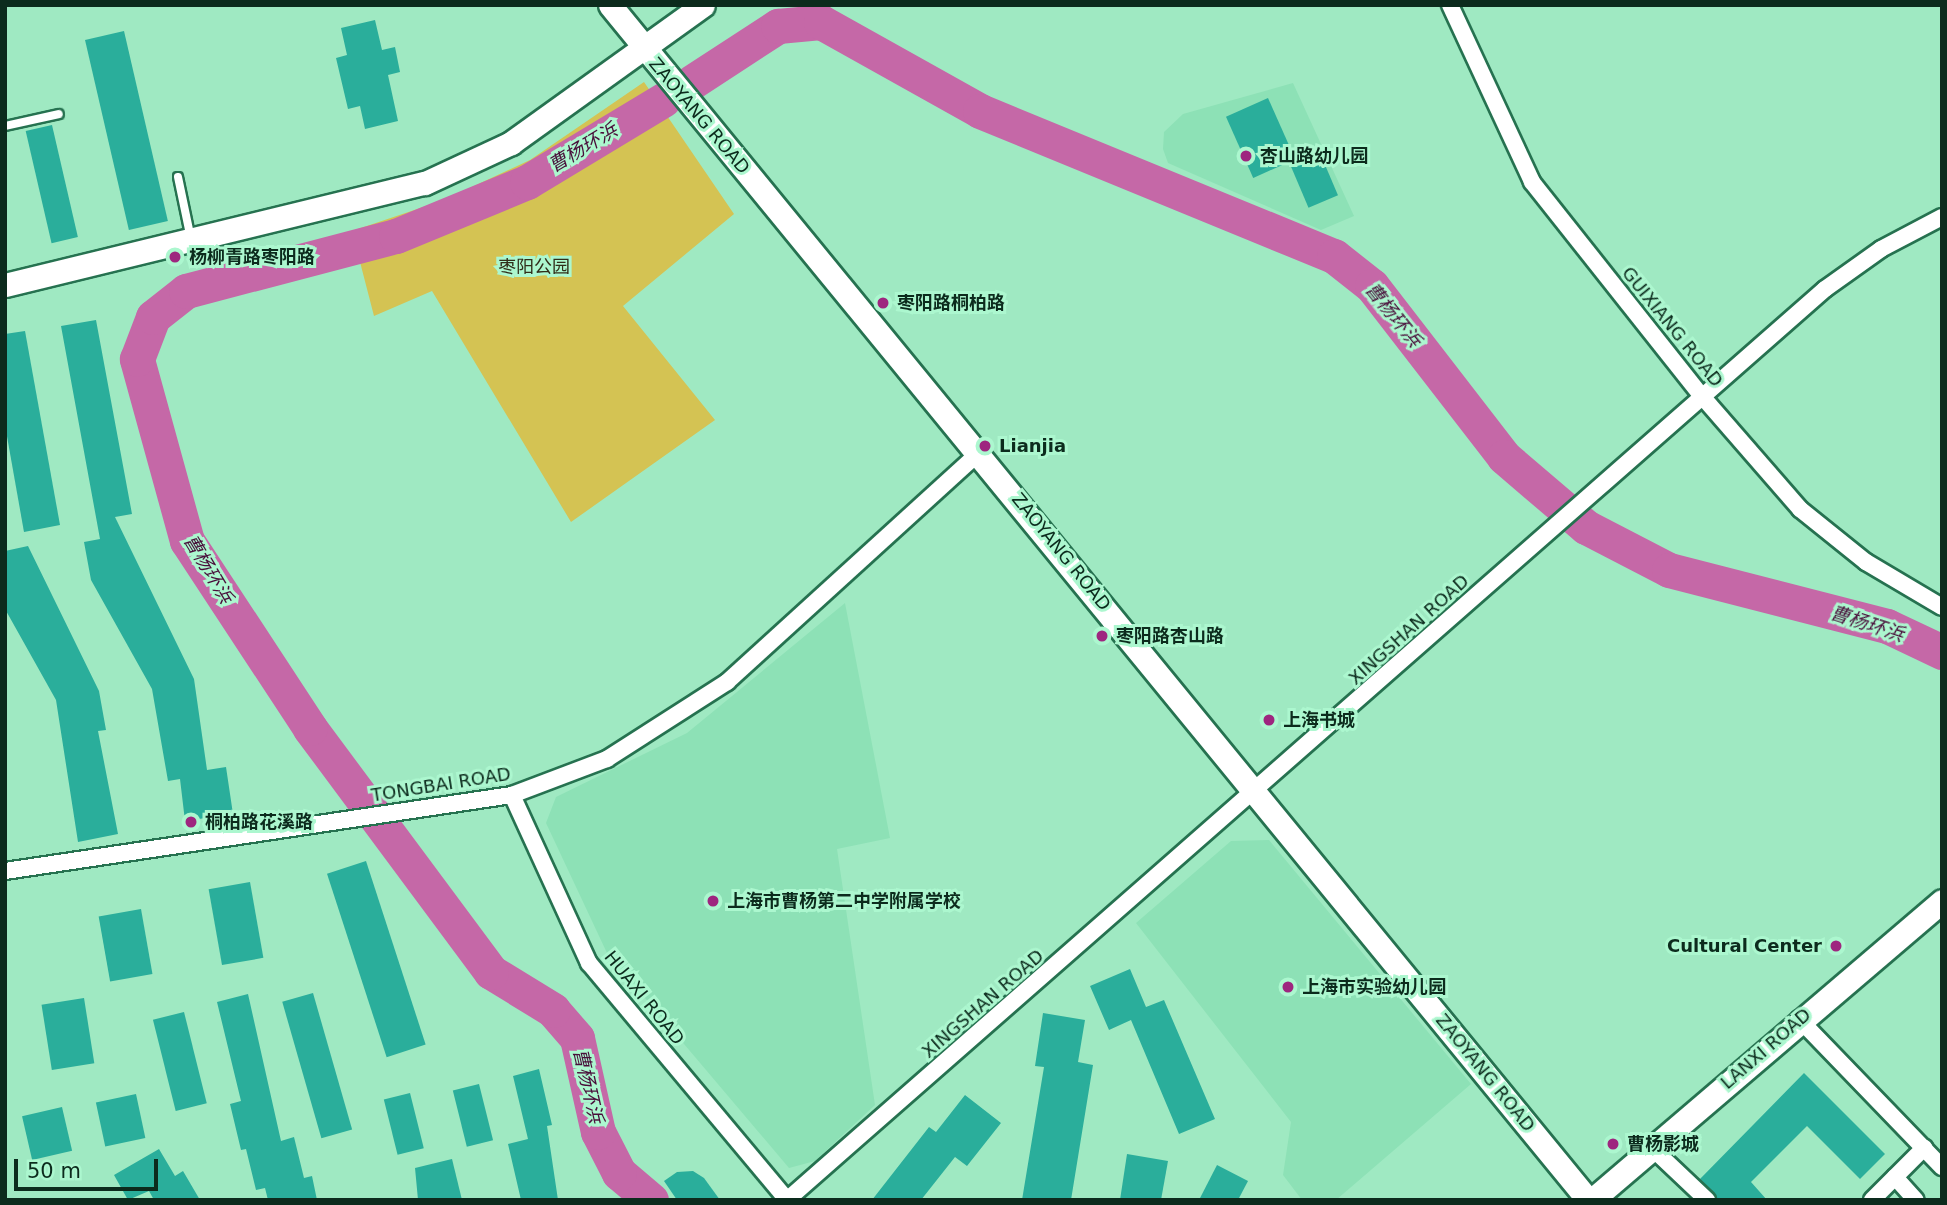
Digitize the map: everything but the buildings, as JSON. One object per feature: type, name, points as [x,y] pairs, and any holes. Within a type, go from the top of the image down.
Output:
[{"type":"street","name":"ZAOYANG ROAD","points":[[610,5],[643,50],[981,452],[1255,793],[1590,1200]]},
{"type":"street","points":[[5,285],[191,242],[425,183],[511,143],[704,5]]},
{"type":"street","name":"GUIXIANG ROAD","points":[[1450,5],[1531,181],[1701,395],[1800,509],[1866,562],[1942,607]]},
{"type":"street","name":"XINGSHAN ROAD","points":[[787,1200],[1255,793],[1701,395],[1825,289],[1881,249],[1942,217]]},
{"type":"street","name":"TONGBAI ROAD","points":[[5,871],[512,795],[607,759],[727,682],[981,452]]},
{"type":"street","name":"HUAXI ROAD","points":[[512,795],[589,963],[787,1200]]},
{"type":"street","name":"LANXI ROAD","points":[[1590,1200],[1799,1019],[1942,901]]},
{"type":"street","points":[[1799,1019],[1942,1167]]},
{"type":"street","points":[[1652,1148],[1707,1200]]},
{"type":"street","points":[[1872,1200],[1924,1148]]},
{"type":"street","points":[[1895,1177],[1916,1200]]},
{"type":"lane","points":[[5,126],[59,114]]},
{"type":"lane","points":[[178,177],[191,242]]},
{"type":"shaded area","name":"杏山路幼儿园","points":[[1293,83],[1354,216],[1321,230],[1168,163],[1163,149],[1164,132],[1183,114]]},
{"type":"shaded area","name":"上海市曹杨第二中学附属学校","points":[[845,603],[890,838],[837,849],[875,1105],[815,1161],[789,1168],[607,953],[546,823],[556,797],[687,733]]},
{"type":"shaded area","name":"上海市实验幼儿园","points":[[1269,840],[1471,1084],[1336,1200],[1302,1200],[1283,1175],[1291,1122],[1136,923],[1231,841]]},
{"type":"green space","name":"枣阳公园","points":[[644,82],[734,214],[623,306],[715,420],[571,522],[432,291],[374,316],[352,231],[444,200],[530,160]]},
{"type":"waterway","name":"曹杨环浜","points":[[692,82],[778,26],[821,22],[980,111],[1334,256],[1372,286],[1504,457],[1586,527],[1669,570],[1887,626],[1942,652]]},
{"type":"waterway","name":"曹杨环浜","points":[[651,1200],[619,1173],[598,1132],[577,1038],[553,1010],[491,972],[310,728],[187,541],[137,359],[153,317],[186,291],[396,236],[527,182],[663,100]]},
{"type":"place","name":"杏山路幼儿园","points":[[1246,156]]},
{"type":"place","name":"杨柳青路枣阳路","points":[[175,257]]},
{"type":"place","name":"枣阳路桐柏路","points":[[883,303]]},
{"type":"place","name":"Lianjia","points":[[985,446]]},
{"type":"place","name":"枣阳路杏山路","points":[[1102,636]]},
{"type":"place","name":"上海书城","points":[[1269,720]]},
{"type":"place","name":"桐柏路花溪路","points":[[191,822]]},
{"type":"place","name":"上海市曹杨第二中学附属学校","points":[[713,901]]},
{"type":"place","name":"Cultural Center","points":[[1836,946]]},
{"type":"place","name":"上海市实验幼儿园","points":[[1288,987]]},
{"type":"place","name":"曹杨影城","points":[[1613,1144]]}]
